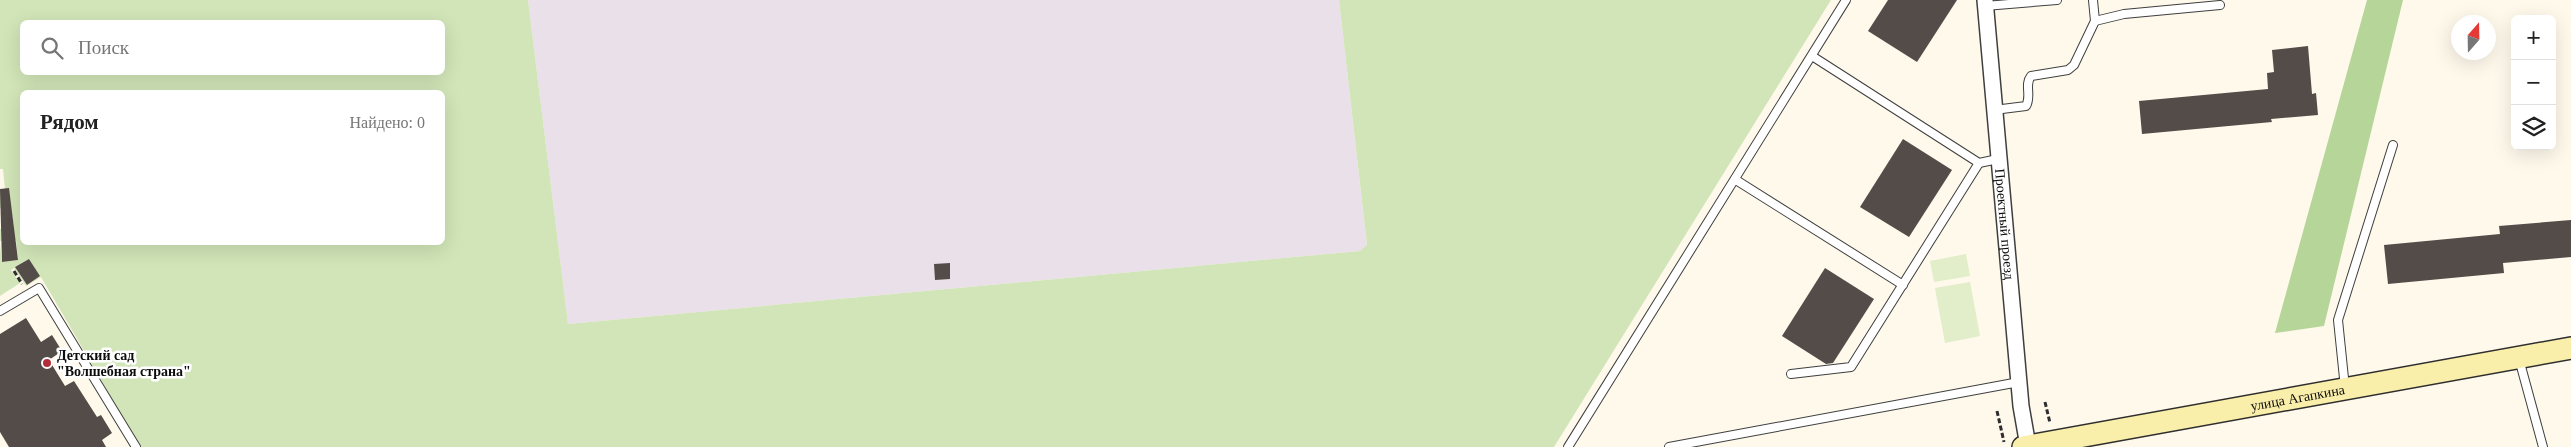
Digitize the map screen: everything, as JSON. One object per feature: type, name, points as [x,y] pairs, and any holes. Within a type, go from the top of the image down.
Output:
[{"type":"main road","name":"улица Агапкина","points":[[2026,447],[2102,436],[2345,388],[2571,348]]},
{"type":"street","name":"Проектный проезд","points":[[1985,3],[2026,447]]},
{"type":"lane","points":[[1568,447],[1736,180],[1846,0]]},
{"type":"lane","points":[[1985,3],[2057,0]]},
{"type":"lane","points":[[1994,110],[2026,106],[2028,102],[2028,80],[2031,76],[2068,70],[2074,65],[2095,21],[2093,0]]},
{"type":"lane","points":[[2095,21],[2124,14],[2220,5]]},
{"type":"lane","points":[[1812,56],[1979,162],[1998,159]]},
{"type":"lane","points":[[2345,388],[2338,320],[2393,145]]},
{"type":"lane","points":[[1791,374],[1851,367],[1979,162]]},
{"type":"lane","points":[[1736,180],[1903,286]]},
{"type":"lane","points":[[0,311],[39,288],[136,447]]},
{"type":"lane","points":[[2518,357],[2543,447]]},
{"type":"lane","points":[[1669,447],[2019,382]]},
{"type":"path","points":[[1996,411],[2005,447]]},
{"type":"shaded area","points":[[528,0],[1339,0],[1367,246],[1360,251],[568,324]]},
{"type":"green space","points":[[0,0],[528,0],[568,324],[1360,251],[1367,245],[1339,0],[1831,0],[1554,447],[140,447],[41,277],[26,286],[14,268],[11,270],[20,283],[0,296],[0,244],[2,262],[18,260],[16,240],[0,241],[0,229],[14,227],[11,207],[0,208],[0,190],[5,189],[3,169],[0,169]],"holes":[[[29,259],[40,276],[27,285],[15,267]]]},
{"type":"green space","points":[[2367,0],[2403,0],[2324,326],[2275,333]]},
{"type":"green space","points":[[1966,254],[1970,276],[1934,282],[1930,261]]},
{"type":"green space","points":[[1970,282],[1980,336],[1945,343],[1935,288]]},
{"type":"building","points":[[1888,0],[1957,0],[1917,62],[1868,31]]},
{"type":"building","points":[[2308,46],[2312,94],[2316,93],[2318,115],[2271,119],[2272,122],[2142,134],[2139,101],[2268,89],[2267,73],[2274,72],[2272,50]]},
{"type":"building","points":[[1903,139],[1952,170],[1909,237],[1860,207]]},
{"type":"building","points":[[9,188],[18,260],[2,262],[0,189]]},
{"type":"building","points":[[2571,220],[2571,257],[2503,263],[2504,273],[2388,284],[2384,245],[2500,234],[2499,226]]},
{"type":"building","points":[[29,259],[40,276],[27,285],[15,267]]},
{"type":"building","points":[[950,263],[950,279],[935,280],[934,264]]},
{"type":"building","points":[[1825,268],[1874,299],[1833,363],[1826,364],[1782,336]]},
{"type":"building","points":[[26,318],[41,342],[52,335],[62,351],[49,360],[65,386],[74,381],[97,417],[101,415],[112,433],[102,440],[106,447],[9,447],[0,432],[0,334]]},
{"type":"place","name":"Детский сад \"Волшебная страна\"","points":[[47,363]]}]
